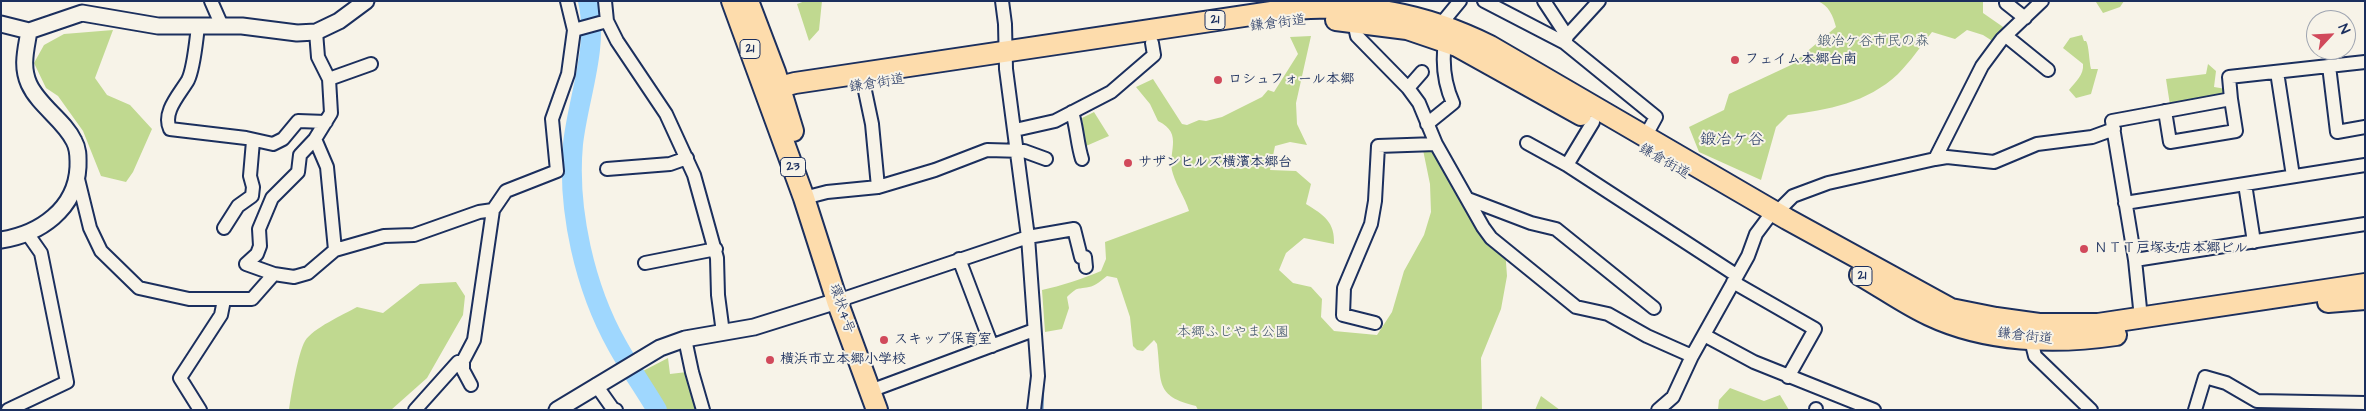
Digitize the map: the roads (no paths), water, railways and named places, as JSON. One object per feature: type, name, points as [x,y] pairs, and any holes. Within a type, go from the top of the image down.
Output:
[{"type":"main road","name":"21","points":[[732,1],[777,95]]},
{"type":"main road","name":"21","points":[[748,1],[777,95]]},
{"type":"main road","name":"鎌倉街道","points":[[777,95],[864,86],[1005,58],[1291,9],[1352,13]]},
{"type":"main road","name":"鎌倉街道","points":[[777,95],[814,80],[1152,43],[1379,9],[1408,15],[1443,33],[1489,63],[1593,122],[1951,309],[2055,341],[2103,337],[2293,307],[2365,298]]},
{"type":"main road","name":"鎌倉街道","points":[[1443,33],[1490,46],[1645,137],[1771,215]]},
{"type":"main road","name":"環状4号","points":[[777,95],[808,197],[817,237],[837,300],[874,401]]},
{"type":"main road","name":"鎌倉街道","points":[[2029,332],[2056,325],[2098,324],[2365,284]]},
{"type":"street","points":[[211,1],[222,26]]},
{"type":"street","points":[[1,24],[30,32],[82,13],[158,26],[242,26],[297,33],[316,32],[339,21],[366,1]]},
{"type":"street","points":[[470,385],[463,370],[463,362],[474,340],[493,210],[506,191],[557,170],[552,120],[568,74],[576,30],[567,1]]},
{"type":"street","points":[[605,1],[605,22],[666,114],[694,175],[716,249],[723,333]]},
{"type":"street","points":[[1002,1],[1006,24],[1005,58],[1016,130],[1028,236],[1038,376],[1034,410]]},
{"type":"street","points":[[1427,124],[1453,103],[1447,90],[1442,60],[1443,33],[1460,1]]},
{"type":"street","points":[[1484,1],[1566,39],[1656,117],[1645,137]]},
{"type":"street","points":[[1544,1],[1566,39]]},
{"type":"street","points":[[1934,159],[1982,66],[2006,36],[2042,1]]},
{"type":"street","points":[[1566,39],[1596,3]]},
{"type":"street","points":[[2006,3],[2025,18]]},
{"type":"street","points":[[1352,13],[1358,36],[1420,103],[1436,144],[1491,238],[1576,307],[1608,314],[1647,336],[1692,356]]},
{"type":"street","points":[[576,30],[605,22]]},
{"type":"street","points":[[198,26],[189,78],[172,106],[168,123],[170,129],[246,138],[273,144],[283,140],[298,121],[326,122]]},
{"type":"street","points":[[30,32],[24,59],[29,86],[74,140],[78,151],[78,175],[90,228],[101,251],[139,288],[189,299],[252,299],[274,274]]},
{"type":"street","points":[[316,32],[318,57],[329,79],[331,113],[315,139],[300,155],[298,172],[272,198],[259,229],[260,246],[257,254],[246,264],[274,274],[294,277],[308,273],[335,250],[384,236],[414,234],[479,212],[493,210]]},
{"type":"street","points":[[2006,36],[2048,70]]},
{"type":"street","points":[[1016,130],[1055,121],[1111,92],[1154,56],[1152,43]]},
{"type":"street","points":[[2165,111],[2170,142],[2236,131],[2229,77],[2365,62]]},
{"type":"street","points":[[329,79],[370,64]]},
{"type":"street","points":[[2329,66],[2338,132],[2365,127]]},
{"type":"street","points":[[1408,88],[1422,72]]},
{"type":"street","points":[[2277,72],[2292,176]]},
{"type":"street","points":[[864,86],[872,124],[878,187]]},
{"type":"street","points":[[2141,318],[2135,260],[2112,121],[2231,100]]},
{"type":"street","points":[[1072,112],[1078,129],[1078,148],[1082,159]]},
{"type":"street","points":[[1567,165],[1593,122]]},
{"type":"street","points":[[1661,409],[1673,397],[1692,356],[1748,256],[1756,234],[1771,215],[1793,196],[1812,188],[1934,159],[1947,157],[1994,162],[2037,144],[2092,137],[2114,129]]},
{"type":"street","points":[[315,139],[327,167],[335,250]]},
{"type":"street","points":[[224,228],[238,206],[252,196],[253,187],[250,176],[253,141]]},
{"type":"street","points":[[1527,143],[1567,165],[1735,279],[1816,329],[1788,377]]},
{"type":"street","points":[[1375,323],[1343,316],[1344,288],[1371,224],[1375,201],[1378,146],[1436,144]]},
{"type":"street","points":[[808,197],[878,187],[935,170],[988,150],[1018,150],[1039,155],[1046,159]]},
{"type":"street","points":[[607,169],[670,164],[687,158]]},
{"type":"street","points":[[2125,203],[2365,165]]},
{"type":"street","points":[[1,240],[38,229],[60,213],[72,195],[78,175]]},
{"type":"street","points":[[2245,184],[2254,242]]},
{"type":"street","points":[[1468,199],[1531,223],[1556,229],[1654,308]]},
{"type":"street","points":[[2135,260],[2365,224]]},
{"type":"street","points":[[557,410],[660,348],[685,339],[754,327],[1028,236],[1074,229],[1081,258],[1085,257],[1086,267]]},
{"type":"street","points":[[8,410],[67,382],[41,253],[27,233]]},
{"type":"street","points":[[645,263],[716,249]]},
{"type":"street","points":[[959,259],[992,346]]},
{"type":"street","points":[[200,410],[180,378],[221,315],[224,300]]},
{"type":"street","points":[[874,401],[992,346],[1034,330]]},
{"type":"street","points":[[2029,332],[2035,356],[2091,410]]},
{"type":"street","points":[[1704,335],[1754,362],[1874,410]]},
{"type":"street","points":[[685,339],[703,410]]},
{"type":"street","points":[[415,410],[458,362],[463,362]]},
{"type":"street","points":[[2195,410],[2205,378],[2226,383],[2255,406],[2365,404]]},
{"type":"street","points":[[596,385],[613,409],[616,410]]},
{"type":"waterway","points":[[588,1],[591,18],[591,36],[573,144],[572,169],[576,222],[587,274],[606,323],[657,410]]},
{"type":"waterway","points":[[1042,410],[1043,383]]},
{"type":"place","name":"フェイム本郷台南","points":[[1735,60]]},
{"type":"place","name":"ロシュフォール本郷","points":[[1218,80]]},
{"type":"place","name":"サザンヒルズ横濱本郷台","points":[[1128,163]]},
{"type":"place","name":"ＮＴＴ戸塚支店本郷ビル","points":[[2084,249]]},
{"type":"place","name":"スキップ保育室","points":[[884,340]]},
{"type":"place","name":"横浜市立本郷小学校","points":[[770,360]]},
{"type":"district","name":"鍛冶ケ谷","points":[[1732,141]]},
{"type":"park label","name":"鍛冶ケ谷市民の森","points":[[1873,42]]},
{"type":"park label","name":"本郷ふじやま公園","points":[[1233,333]]}]
